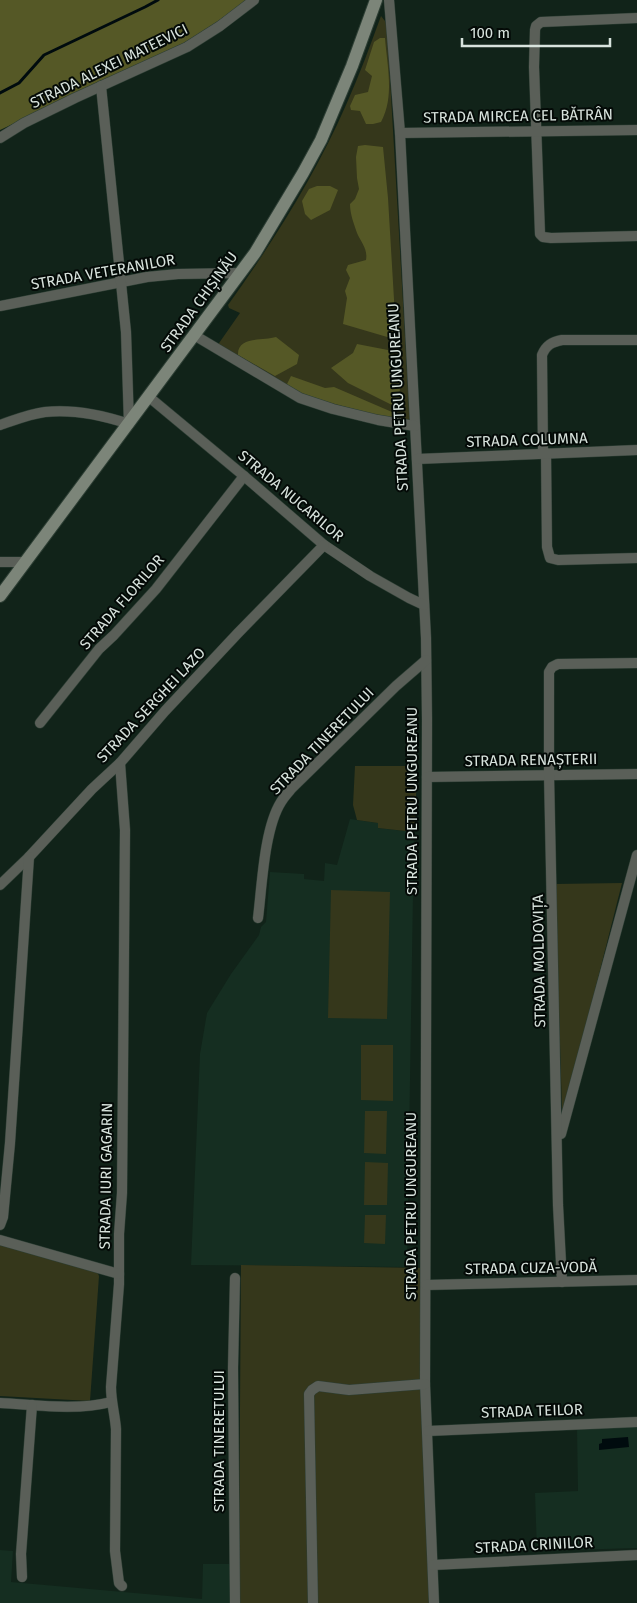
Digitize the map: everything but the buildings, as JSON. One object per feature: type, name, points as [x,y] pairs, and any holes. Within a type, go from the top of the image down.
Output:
[{"type":"street","name":"STRADA ALEXEI MATEEVICI","points":[[0,138],[24,123],[187,47],[220,26],[254,0]]},
{"type":"street","name":"STRADA CHIȘINĂU","points":[[0,596],[241,273],[271,226],[321,140],[352,66],[376,0]]},
{"type":"street","name":"STRADA PETRU UNGUREANU","points":[[389,0],[400,133],[418,459],[426,660],[425,1384],[434,1603]]},
{"type":"street","points":[[637,18],[544,21],[538,24],[535,30],[534,67],[539,231],[541,236],[552,238],[637,236]]},
{"type":"street","points":[[0,425],[45,412],[101,415],[129,424],[126,332],[122,282],[101,86]]},
{"type":"street","name":"STRADA MIRCEA CEL BĂTRÂN","points":[[400,133],[637,130]]},
{"type":"street","name":"STRADA VETERANILOR","points":[[0,306],[122,282],[178,274],[241,273]]},
{"type":"street","points":[[194,335],[300,398],[333,409],[378,420],[415,426]]},
{"type":"street","points":[[637,340],[562,340],[554,342],[544,350],[542,355],[547,547],[550,558],[558,560],[637,558]]},
{"type":"street","name":"STRADA NUCARILOR","points":[[149,397],[324,545],[370,576],[424,605]]},
{"type":"street","name":"STRADA COLUMNA","points":[[418,459],[637,450]]},
{"type":"street","name":"STRADA FLORILOR","points":[[40,723],[99,649],[156,589],[244,476]]},
{"type":"street","name":"STRADA SERGHEI LAZO","points":[[0,885],[29,857],[92,789],[120,764],[232,640],[324,545]]},
{"type":"street","points":[[0,562],[25,562]]},
{"type":"street","name":"STRADA TINERETULUI","points":[[258,918],[266,851],[281,801],[396,686],[426,660]]},
{"type":"street","name":"STRADA MOLDOVIȚA","points":[[562,1282],[558,1205],[550,774],[550,670],[558,664],[637,662]]},
{"type":"street","name":"STRADA IURI GAGARIN","points":[[120,764],[125,830],[122,1166],[120,1274],[111,1402],[116,1429],[115,1550],[119,1582],[122,1586]]},
{"type":"street","name":"STRADA RENAȘTERII","points":[[427,777],[637,774]]},
{"type":"street","name":"STRADA MOLDOVIȚA","points":[[558,1146],[637,855]]},
{"type":"street","points":[[0,1225],[3,1217],[8,1163],[29,857]]},
{"type":"street","points":[[0,1240],[120,1274]]},
{"type":"street","name":"STRADA TINERETULUI","points":[[235,1603],[233,1368],[236,1278]]},
{"type":"street","name":"STRADA CUZA-VODĂ","points":[[426,1285],[637,1280]]},
{"type":"street","points":[[313,1603],[309,1394],[314,1387],[318,1386],[349,1390],[425,1384]]},
{"type":"street","points":[[0,1403],[81,1407],[111,1402]]},
{"type":"street","points":[[22,1577],[21,1554],[29,1467],[32,1404]]},
{"type":"street","name":"STRADA TEILOR","points":[[428,1431],[637,1422]]},
{"type":"street","name":"STRADA CRINILOR","points":[[433,1565],[637,1555]]},
{"type":"shaded area","points":[[381,16],[387,27],[410,423],[307,399],[217,346],[240,313],[229,308],[228,305],[292,208],[334,131]]},
{"type":"shaded area","points":[[355,766],[417,766],[414,832],[378,828],[378,823],[357,820],[353,805]]},
{"type":"shaded area","points":[[350,819],[378,823],[378,828],[414,832],[407,1267],[191,1265],[200,1054],[207,1013],[266,922],[270,872],[304,874],[304,879],[324,881],[325,863],[337,865]]},
{"type":"shaded area","points":[[622,883],[565,1109],[562,1109],[555,884]]},
{"type":"shaded area","points":[[331,890],[390,892],[387,1019],[328,1018]]},
{"type":"shaded area","points":[[361,1045],[393,1045],[393,1101],[361,1100]]},
{"type":"shaded area","points":[[365,1111],[387,1111],[386,1154],[364,1153]]},
{"type":"shaded area","points":[[365,1162],[388,1163],[387,1205],[364,1205]]},
{"type":"shaded area","points":[[365,1215],[386,1215],[385,1244],[364,1243]]},
{"type":"shaded area","points":[[0,1242],[97,1271],[99,1276],[90,1401],[0,1396]]},
{"type":"shaded area","points":[[241,1265],[426,1268],[429,1603],[231,1603],[239,1550]]},
{"type":"shaded area","points":[[637,1426],[637,1548],[537,1551],[535,1493],[578,1491],[577,1429]]},
{"type":"shaded area","points":[[628,1437],[629,1447],[599,1450],[599,1444],[602,1443],[602,1439]]},
{"type":"shaded area","points":[[0,1550],[13,1551],[11,1582],[202,1599],[203,1564],[231,1564],[231,1603],[0,1603]]},
{"type":"green space","points":[[0,0],[247,0],[184,43],[0,130]]},
{"type":"green space","points":[[380,38],[385,38],[389,81],[388,102],[381,122],[366,124],[360,111],[351,110],[350,106],[355,95],[368,92],[372,76],[365,70],[374,42]]},
{"type":"green space","points":[[358,146],[383,147],[396,333],[394,339],[343,324],[347,298],[345,291],[350,278],[346,270],[348,265],[366,260],[365,249],[351,215],[350,204],[355,199],[359,189],[356,157]]},
{"type":"green space","points":[[317,186],[330,186],[338,190],[330,210],[311,220],[305,214],[302,201],[309,189]]},
{"type":"green space","points":[[276,337],[299,355],[297,364],[275,376],[238,355],[239,349],[246,342]]},
{"type":"green space","points":[[357,344],[393,351],[400,386],[399,405],[396,407],[348,383],[331,368],[353,353]]},
{"type":"green space","points":[[291,376],[325,388],[334,387],[399,415],[397,418],[372,414],[312,398],[286,386]]},
{"type":"waterway","points":[[0,93],[19,83],[44,55],[158,0]]}]
